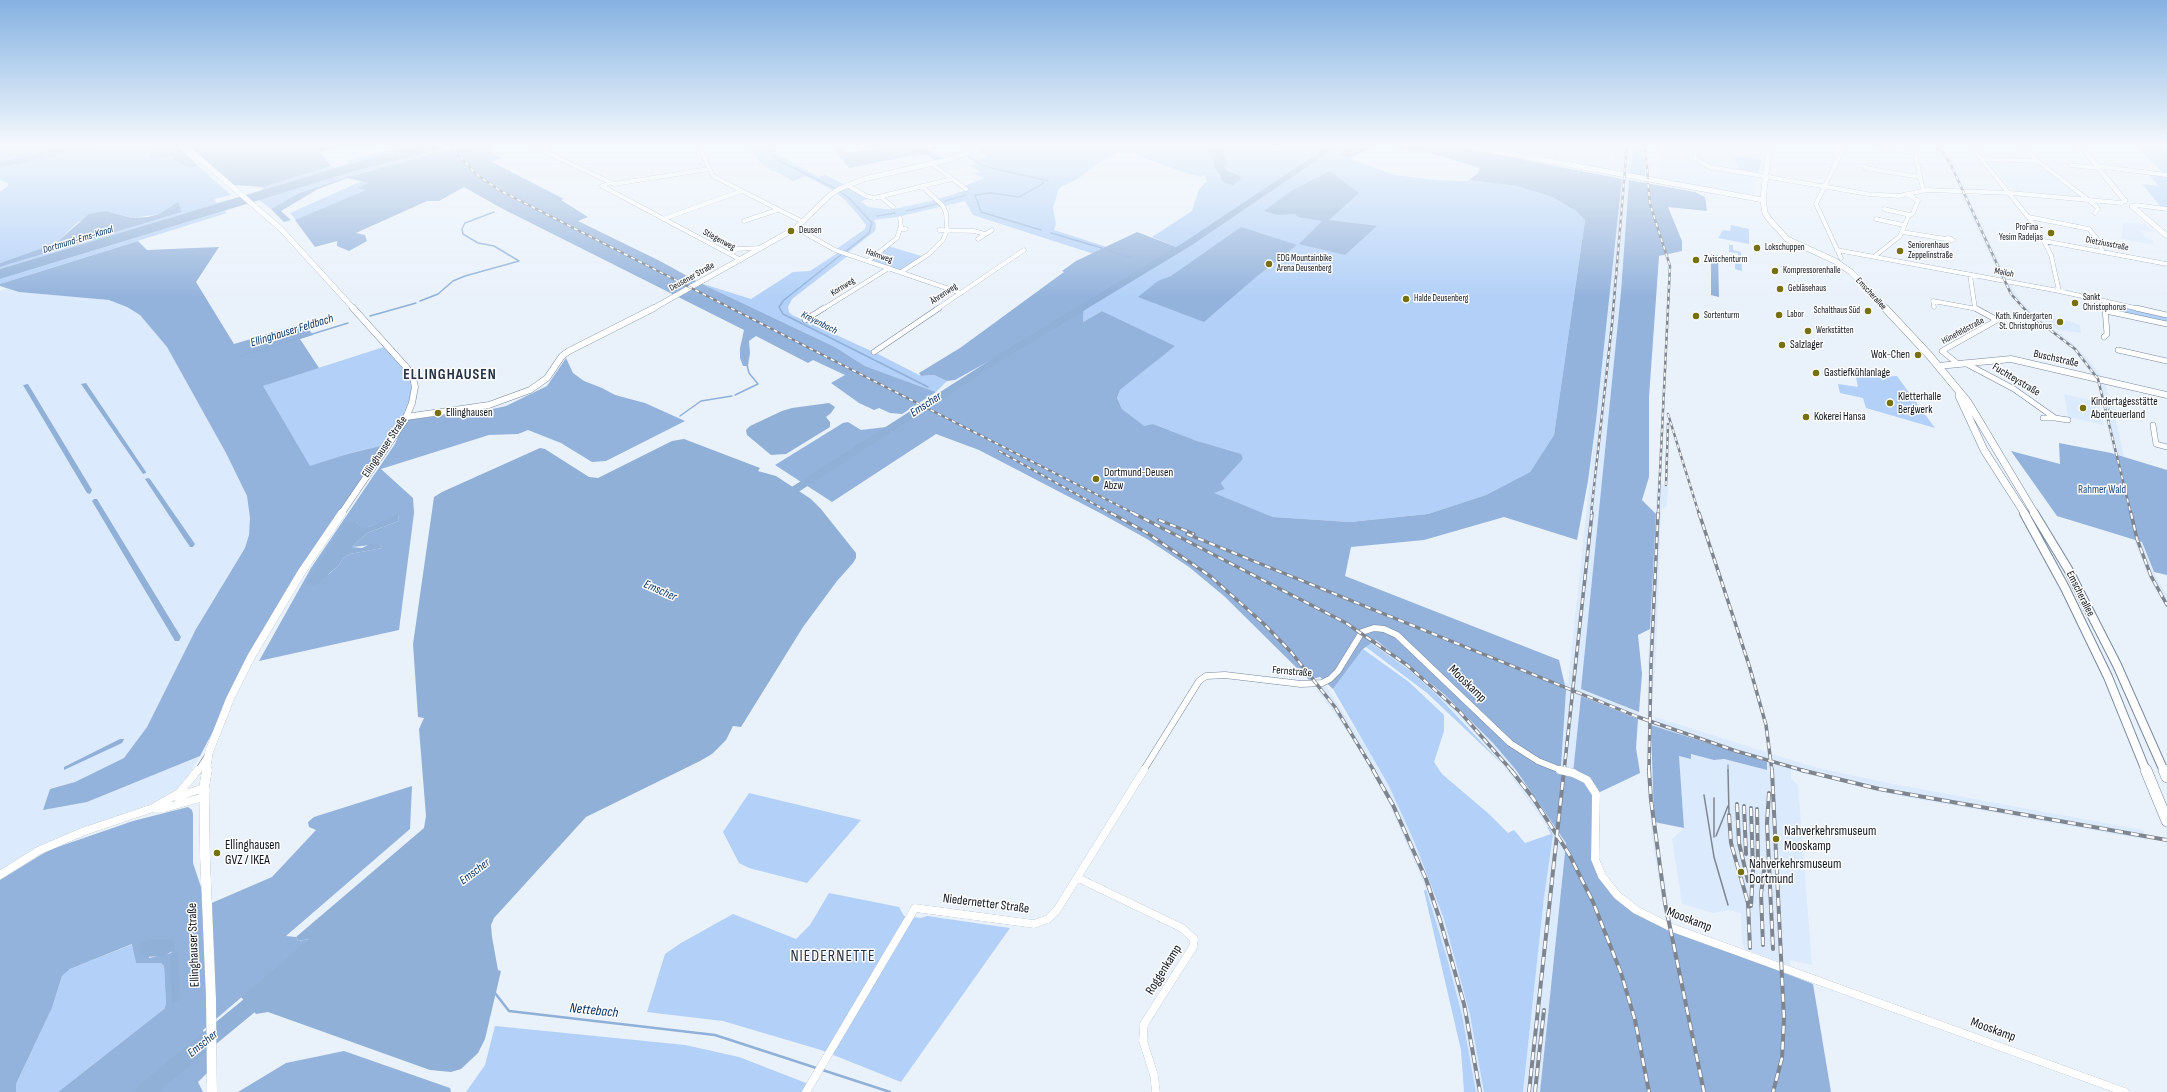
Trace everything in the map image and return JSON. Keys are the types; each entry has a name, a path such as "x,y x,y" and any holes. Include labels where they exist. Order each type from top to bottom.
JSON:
{"main road":[{"name":"Ellinghauser Straße","path":"212,1092 204,792 208,755 230,699 251,657 301,573 406,417 412,403 415,387 413,378 407,368 350,307 302,251 254,204 243,196"},
{"name":"Deusener Straße","path":"406,417 489,405 530,390 547,378 562,356 569,351 678,296 796,228 829,196"},
{"path":"1741,196 1763,200"},
{"name":"Emscherallee","path":"1764,196 1765,213 1787,239 1835,262 1851,272 1938,366 1979,418 2068,569 2117,665 2167,777"},
{"path":"2119,196 2124,202 2134,205 2167,236"},
{"name":"Buschstraße","path":"1938,366 2005,359 2020,360 2167,395"},
{"name":"Emscherallee","path":"1955,386 1984,450 2027,517 2068,594 2131,729 2167,821"}],"street":[{"name":"Stiegenweg","path":"621,196 741,260"},
{"path":"663,219 727,196"},
{"path":"750,196 803,222"},
{"path":"866,196 885,196"},
{"path":"901,272 929,254 943,240 947,230 946,213 943,206 932,196"},
{"path":"1819,196 1817,209 1842,258"},
{"path":"1875,256 1896,240 1902,232 1903,225 1913,213 1918,201 1911,196"},
{"path":"2012,196 2029,217 2051,255 2059,291"},
{"path":"2043,196 2124,202"},
{"path":"2082,196 2098,208 2095,213"},
{"path":"881,197 893,207"},
{"path":"2134,205 2167,209"},
{"path":"1884,209 1910,215"},
{"path":"744,221 776,210"},
{"path":"2029,217 2089,229 2098,240 2103,252"},
{"path":"868,261 897,238 900,229 900,218"},
{"path":"1876,219 1903,225"},
{"name":"Halmweg","path":"796,228 835,250 960,293"},
{"path":"900,229 906,230"},
{"path":"2159,229 2167,231"},
{"path":"939,230 974,231 985,234"},
{"path":"978,239 992,230"},
{"path":"1902,232 1946,239"},
{"name":"Dietziusstraße","path":"2044,241 2167,264"},
{"path":"730,254 737,250 760,248"},
{"name":"Ährenweg","path":"874,352 1022,249 1030,252"},
{"name":"Mailoh","path":"1837,250 2059,291 2167,315"},
{"name":"Kornweg","path":"805,320 889,268"},
{"name":"Hünefeldstraße","path":"1960,363 1942,351 1998,321 1975,308 1970,275"},
{"path":"1934,307 1933,301 1975,308"},
{"path":"2104,337 2107,334 2105,301"},
{"path":"2106,311 2167,324"},
{"path":"2118,350 2167,361"},
{"name":"Fuchteystraße","path":"1960,363 2014,389 2055,418"},
{"name":"Fuchteystraße","path":"2043,418 2068,420"},
{"path":"2153,424 2157,446 2167,447"},
{"name":"Fernstraße","path":"1206,676 1225,675 1301,684 1322,683 1330,679 1338,671 1356,639 1362,632 1374,628"},
{"name":"Mooskamp","path":"1374,628 1384,629 1397,635 1500,734 1523,754 1558,769 1573,773 1587,780 1596,794 1595,859 1602,876 1617,895 1636,910 1670,927 2125,1092"},
{"name":"Niedernetter Straße","path":"806,1092 915,908 1034,924 1048,919 1057,910 1199,681 1206,676"},
{"name":"Ellinghauser Straße","path":"0,875 38,851 82,832 153,808 167,800 179,793 190,782 208,755"},
{"name":"Ellinghauser Straße","path":"167,800 204,792"},
{"name":"Ellinghauser Straße","path":"153,808 165,808 204,792"},
{"name":"Roggenkamp","path":"1078,878 1182,928 1194,939 1193,948 1144,1024 1143,1041 1154,1075 1156,1092"}],"shaded area":[{"path":"0,196 227,196 215,199 216,203 236,198 0,269 0,267 182,212 166,210 159,214 133,218 106,211 78,222 56,243 0,263"},
{"path":"272,196 294,196 271,209 259,200"},
{"path":"328,196 353,196 296,220 290,213"},
{"path":"840,196 863,196 868,199 861,201 868,207 894,209 948,196 1057,196 1053,208 1056,224 1054,230 1107,247 1094,254 973,215 965,201 897,217 874,220 876,224 875,231 847,253 849,255 792,299 788,307 789,312 792,315 878,354 921,376 934,375 947,381 936,392 865,366 835,347 700,283 751,299 793,272 810,271 839,252 835,250 865,229 866,225"},
{"path":"1197,196 1549,196 1576,211 1585,220 1554,435 1530,472 1486,495 1428,514 1350,522 1273,517 1213,493 1225,489 1221,483 1243,459 1153,424 1144,427 1122,409 1117,398 1120,390 1174,346 1102,311 1083,322 1084,307 1179,248 1152,237 1192,211"},
{"path":"1620,196 1628,196 1621,292 1581,689 1639,712 1638,719 1581,696 1540,1092 1523,1092 1544,897 1553,835 1503,765 1456,713 1412,672 1363,637 1376,640 1444,694 1493,743 1516,770 1554,824 1561,680 1568,683"},
{"path":"1961,196 1968,196 2007,279 2001,278"},
{"path":"2152,196 2167,196 2167,211 2161,207"},
{"path":"224,211 227,213 0,284 0,279"},
{"path":"2123,223 2145,224 2153,231 2140,231 2148,240 2153,240 2154,245 2122,239"},
{"path":"1731,225 1749,229 1749,244 1718,238 1723,230 1730,231"},
{"path":"1729,245 1733,245 1733,250 1741,252 1742,271 1735,269 1735,262 1732,261 1731,257 1738,258 1738,253 1729,252"},
{"path":"888,246 925,257 901,272 868,261"},
{"path":"2003,283 2010,284 2022,303 2035,314 2039,312 2061,321 2069,321 2080,325 2081,333 2058,330 2036,315 2074,345 2089,360 2101,376 2094,374 2075,351 2022,308"},
{"path":"7,288 19,292 109,300 127,307 140,315 167,347 226,453 247,496 250,518 249,535 245,548 196,629 147,727 124,758 75,782 50,789 87,802 200,756 180,789 152,808 95,825 81,838 49,850 0,880 0,291"},
{"path":"2110,304 2167,317 2167,324 2110,310"},
{"path":"387,346 413,378 412,403 388,444 344,455 310,467 262,386"},
{"name":"Kletterhalle Bergwerk","path":"1855,372 1880,377 1897,376 1935,428 1866,408 1863,398 1840,393 1838,384 1858,387"},
{"path":"2098,382 2105,384 2111,405 2113,406 2142,540 2132,537"},
{"name":"Kindertagesstätte Abenteuerland","path":"2064,394 2098,402 2104,425 2068,417"},
{"path":"1657,483 1668,486 1667,506 1661,510 1656,658 1651,707 1652,782 1654,822 1672,924 1666,922 1652,837 1647,775 1648,662"},
{"path":"2134,540 2142,542 2151,567 2167,596 2167,609 2149,578"},
{"path":"1371,643 1412,672 1439,697 1503,765 1427,693 1366,647"},
{"path":"1363,649 1409,682 1444,715 1444,731 1434,762 1442,774 1489,814 1508,833 1514,830 1525,843 1551,834 1547,827 1549,827 1553,835 1544,897 1523,1092 1484,1092 1470,1015 1444,919 1414,841 1389,786 1333,689"},
{"path":"1326,686 1362,740 1389,786 1414,841 1444,919 1470,1015 1484,1092 1476,1092 1462,1015 1449,965 1426,889 1388,801 1351,736 1316,689"},
{"name":"Nahverkehrsmuseum Dortmund","path":"1655,717 1814,767 1888,783 2143,830 2148,840 1905,797 1791,770 1791,779 1798,785 1812,965 1790,960 1790,966 1745,949 1742,943 1741,913 1729,910 1713,913 1682,904 1672,839 1684,828 1679,756 1691,758 1691,754 1714,760 1723,759 1767,770 1767,763 1654,726"},
{"path":"749,793 861,820 807,883 749,868 739,863 723,832"},
{"path":"1426,889 1449,965 1462,1015 1476,1092 1464,1092 1461,1050 1424,891"},
{"path":"829,893 899,907 904,916 921,918 927,916 1010,928 901,1082 821,1050 723,1021 647,1012 665,954 681,943 733,914 796,939 810,925"},
{"path":"133,944 136,963 161,963 164,966 166,1004 164,1009 58,1092 16,1092 16,1084 52,1008 62,976 70,969"},
{"path":"495,1026 685,1045 739,1057 806,1083 806,1092 466,1092 485,1065"}],"green space":[{"path":"294,196 306,196 281,211 291,220 284,222 271,209"},
{"path":"352,196 448,196 439,201 427,201 356,233 365,235 367,241 349,251 337,246 337,241 315,247 295,220"},
{"path":"480,196 558,196 564,199 561,200 588,217 578,221 660,261 700,283 835,347 865,366 936,392 902,414 890,413 879,408 874,410 859,403 831,383 845,375 813,360 808,363 756,336 749,341 750,353 748,366 743,366 740,358 740,348 744,330"},
{"path":"1284,196 1356,196 1329,220 1377,226 1345,255 1299,244 1322,221 1298,217 1295,214 1277,215 1264,211"},
{"path":"1549,196 1620,196 1596,421 1588,481 1577,540 1504,517 1424,540 1351,547 1345,576 1559,660 1566,690 1561,766 1573,773 1581,696 1638,719 1636,748 1640,773 1596,794 1594,841 1602,876 1613,896 1634,912 1655,922 1813,984 1831,1092 1540,1092 1566,843 1516,770 1493,743 1444,694 1376,640 1363,649 1333,689 1320,677 1309,680 1224,596 1189,567 1147,539 979,450 936,434 832,502 775,465 843,423 848,422 861,430 894,426 1075,313 955,380 947,381 934,375 921,376 919,373 960,348 1064,272 1062,271 1076,261 1137,232 1179,248 1084,307 1083,322 1102,311 1175,346 1120,390 1117,398 1122,409 1144,426 1153,424 1197,441 1241,454 1243,459 1221,483 1225,489 1214,493 1273,517 1350,522 1428,514 1486,495 1530,472 1554,435 1585,220 1576,211"},
{"path":"1628,196 1705,197 1707,211 1668,207 1682,241 1682,251 1659,256 1649,397 1649,477 1642,500 1656,514 1650,629 1638,635 1642,674 1639,712 1581,689 1621,292"},
{"path":"178,202 182,212 0,267 0,263 56,243 89,214 106,211 132,218 148,217 159,214"},
{"path":"1241,227 1297,245 1256,277 1204,322 1138,297 1158,281 1171,276"},
{"path":"138,241 147,250 219,247 196,282 234,344 304,323 313,335 300,339 319,368 263,386 310,466 344,455 388,444 349,500 230,699 200,756 87,802 43,810 50,789 75,782 124,758 147,727 196,629 245,548 249,535 250,518 247,496 226,453 167,347 140,315 127,307 109,300 19,292 0,286 0,284"},
{"path":"566,358 573,373 584,381 615,395 645,403 685,421 606,461 592,462 561,443 528,430 518,434 489,435 381,469 413,498 414,513 399,630 259,661 311,568 395,444 405,420 488,410 506,406 547,386","holes":["398,515 399,521 367,533 352,547 380,544 382,548 350,554 343,558 339,565 329,574 305,584 356,522 361,528 368,527"]},
{"name":"Rahmer Wald","path":"2059,443 2111,453 2167,470 2167,575 2154,572 2142,542 2057,516 2011,451 2060,464"},
{"path":"1651,725 1767,762 1767,770 1724,759 1714,760 1691,754 1691,759 1679,756 1684,828 1654,822"},
{"path":"412,786 410,829 286,936 296,937 298,941 310,939 203,1030 212,1068 198,1082 203,1092 58,1092 164,1009 166,1004 164,966 161,963 136,963 132,944 70,969 62,976 52,1008 16,1084 16,1092 0,1092 0,880 49,850 133,821 188,807 192,810 193,814 193,863 207,905 272,877 316,830 309,827 308,822 314,817","holes":["148,939 176,944 171,953 149,958"]},
{"path":"344,1051 450,1088 451,1092 238,1092 286,1063"}],"water":[{"path":"243,196 273,196 0,279 0,269"},
{"path":"1711,254 1718,255 1719,297 1711,295"},
{"path":"86,383 146,473 143,474 81,384"},
{"path":"28,384 92,490 90,494 87,493 23,385"},
{"path":"829,403 835,407 826,417 830,422 830,427 786,454 771,455 747,435 746,430 750,426 782,411 792,408"},
{"path":"684,439 760,468 758,471 776,476 811,499 821,509 856,553 856,558 853,563 837,581 803,627 741,727 733,726 726,740 712,754 700,761 586,817 494,918 491,925 492,937 498,970 501,971 485,1039 478,1053 461,1069 451,1072 430,1070 268,1012 256,1014 241,997 309,939 298,941 296,937 424,828 426,816 419,729 424,718 418,717 413,644 434,497 540,448 545,449 589,477 598,478 672,441"},
{"path":"148,478 195,544 193,547 190,547 145,479"},
{"path":"97,499 181,637 179,641 175,641 92,501"},
{"path":"398,514 399,521 367,533 352,547 362,548 370,544 380,544 382,548 350,554 343,558 339,565 316,585 304,585 345,523 356,522 361,527 368,527"},
{"path":"120,739 124,739 122,743 64,770 64,767"},
{"path":"148,939 172,939 176,944 173,951 163,956 145,957 140,952 140,942"},
{"path":"178,951 180,1000 172,1004 170,956"}],"waterway":[{"name":"Kreyenbach","path":"845,252 869,233 872,223 846,196"},
{"path":"945,201 963,196"},
{"path":"975,196 981,212 1041,230"},
{"path":"1012,196 1021,196"},
{"name":"Emscher","path":"782,497 1001,357 1114,290 1189,243 1259,196"},
{"path":"906,211 937,204"},
{"name":"Ellinghauser Feldbach","path":"420,301 438,294 453,281 465,276 519,261 494,246 478,243 463,234 462,229 465,223 494,212"},
{"path":"877,216 895,213"},
{"path":"1051,233 1102,248"},
{"path":"1107,250 1132,258"},
{"name":"Kreyenbach","path":"842,254 784,300 779,307 783,314 928,387"},
{"name":"Ellinghauser Feldbach","path":"370,316 416,303"},
{"name":"Ellinghauser Feldbach","path":"241,356 348,323"},
{"path":"746,364 743,351 748,336"},
{"path":"735,395 758,384 749,373 747,365"},
{"path":"680,416 701,401 732,396"},
{"name":"Nettebach","path":"495,993 509,1011 715,1035 890,1092"},
{"name":"Emscher","path":"144,1092 261,996"}],"tram line":[{"path":"2109,409 2109,421"},
{"path":"1728,765 1728,770"},
{"path":"1728,770 1729,815"},
{"path":"1704,795 1714,857 1728,905"},
{"path":"1714,798 1714,837"},
{"path":"1716,836 1728,806"}],"railway":[{"path":"511,196 1135,514"},
{"path":"1591,514 1612,324 1623,196"},
{"path":"1649,196 1650,204 1670,266 1658,514"},
{"path":"1965,196 2011,294 2028,313 2075,349 2098,379 2131,514"},
{"path":"1668,414 1699,514"},
{"path":"1666,485 1668,424"},
{"path":"999,451 1112,514"},
{"path":"1111,513 1147,533 1210,576 1264,624 1291,652 1335,707 1374,771"},
{"path":"1133,513 1346,623 1407,665 1460,712 1512,771"},
{"path":"1573,691 1592,513"},
{"path":"1650,721 1658,513"},
{"path":"1699,513 1749,665 1766,725 1771,761"},
{"path":"2131,513 2137,539 2151,576 2167,605"},
{"path":"1159,520 1194,534"},
{"path":"1187,534 1573,691"},
{"path":"1564,771 1573,691"},
{"path":"1573,691 1650,721"},
{"path":"1649,770 1650,721"},
{"path":"1650,721 1736,751 1771,761"},
{"path":"1771,761 1804,771"},
{"path":"1771,761 1772,771"},
{"path":"1373,770 1393,805 1426,879 1440,920 1464,1004 1480,1092"},
{"path":"1511,770 1533,798 1557,835"},
{"path":"1557,835 1564,770"},
{"path":"1649,770 1651,800 1665,903 1704,1092"},
{"path":"1772,770 1784,1019 1782,1058 1773,1092"},
{"path":"1804,771 1879,789 2167,840"},
{"path":"1769,793 1767,823 1773,949"},
{"path":"1737,804 1739,843 1748,881"},
{"path":"1744,806 1746,854"},
{"path":"1751,808 1753,869 1751,906"},
{"path":"1757,809 1758,864"},
{"path":"1729,815 1731,843 1748,903 1750,948"},
{"path":"1529,1092 1557,835"},
{"path":"1557,835 1569,854 1593,902 1621,973 1635,1020 1649,1092"},
{"path":"1763,945 1761,894 1765,863"},
{"path":"1535,1092 1544,1010"}],"place":[{"name":"Deusen","path":"791,231"},
{"name":"ProFina - Yesim Radeljas","path":"2051,233"},
{"name":"Lokschuppen","path":"1757,248"},
{"name":"Seniorenhaus Zeppelinstraße","path":"1900,251"},
{"name":"Zwischenturm","path":"1696,260"},
{"name":"EDG Mountainbike Arena Deusenberg","path":"1269,264"},
{"name":"Kompressorenhalle","path":"1775,271"},
{"name":"Gebläsehaus","path":"1780,289"},
{"name":"Halde Deusenberg","path":"1406,299"},
{"name":"Sankt Christophorus","path":"2075,303"},
{"name":"Schalthaus Süd","path":"1868,311"},
{"name":"Labor","path":"1779,315"},
{"name":"Sortenturm","path":"1696,316"},
{"name":"Kath. Kindergarten St. Christophorus","path":"2060,322"},
{"name":"Werkstätten","path":"1808,331"},
{"name":"Salzlager","path":"1782,345"},
{"name":"Wok-Chen","path":"1918,355"},
{"name":"Gastiefkühlanlage","path":"1816,373"},
{"name":"Kletterhalle Bergwerk","path":"1890,403"},
{"name":"Kindertagesstätte Abenteuerland","path":"2083,408"},
{"name":"Ellinghausen","path":"438,413"},
{"name":"Kokerei Hansa","path":"1806,417"},
{"name":"Dortmund-Deusen Abzw","path":"1096,479"},
{"name":"Nahverkehrsmuseum Mooskamp","path":"1776,839"},
{"name":"Ellinghausen GVZ / IKEA","path":"217,853"},
{"name":"Nahverkehrsmuseum Dortmund","path":"1741,872"}],"district":[{"name":"ELLINGHAUSEN","path":"450,375"},
{"name":"NIEDERNETTE","path":"833,957"}],"water label":[{"name":"Dortmund-Ems-Kanal","path":"78,240"}]}
